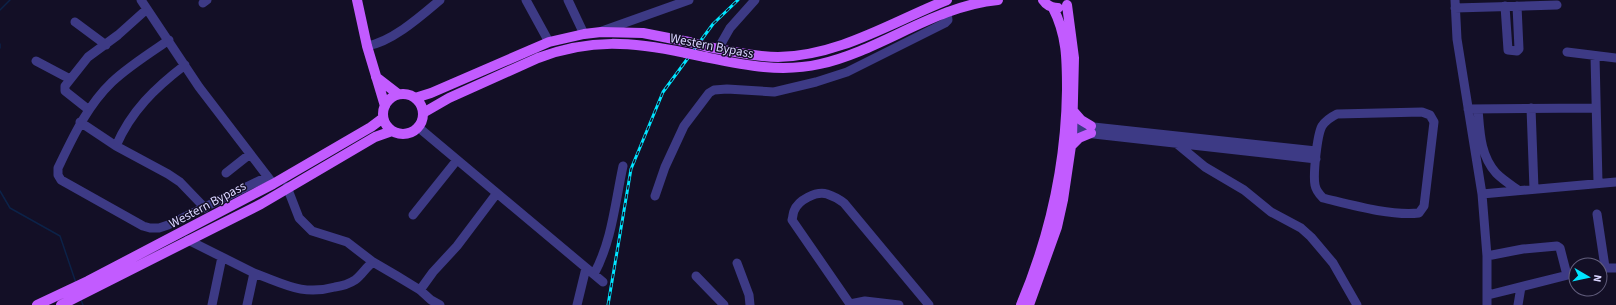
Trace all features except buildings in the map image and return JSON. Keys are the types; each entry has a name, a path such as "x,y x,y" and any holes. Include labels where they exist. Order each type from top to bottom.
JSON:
{"main road":[{"path":"357,0 367,46 384,106 383,118 385,123 397,133 408,133 418,127 422,120 422,107 415,98 404,94 398,94 384,106"},
{"name":"Western Bypass","path":"415,98 431,93 548,42 584,34 601,32 643,33 739,53 776,57 816,53 860,38 947,0"},
{"name":"Western Bypass","path":"423,113 449,98 538,58 583,45 601,43 629,44 686,53 731,63 774,69 796,68 820,64 856,53 947,12 967,5 998,0"},
{"path":"1029,305 1057,227 1063,200 1071,146 1066,48 1062,27 1052,8 1041,0"},
{"path":"1020,305 1050,224 1074,112 1073,47 1068,2 1059,8 1052,8"},
{"path":"376,78 398,94"},
{"path":"1071,146 1091,129 1074,112"},
{"name":"Western Bypass","path":"64,304 90,285 270,180 372,127 383,118"},
{"name":"Western Bypass","path":"37,305 61,293 90,285 188,240 261,204 287,187 375,137 392,130"}],"street":[{"path":"141,0 169,40 199,87 270,180 168,225 159,228 150,228 71,187 61,180 58,175 58,168 80,122 113,81 169,40"},
{"path":"367,46 377,44 395,34 440,0"},
{"path":"526,0 548,42"},
{"path":"568,0 584,34"},
{"path":"601,32 685,0"},
{"path":"713,48 755,0"},
{"path":"1518,190 1498,174 1485,157 1457,39 1455,4 1505,6 1557,5"},
{"path":"1505,6 1508,50 1517,51 1519,49 1517,6"},
{"path":"89,110 65,92 65,86 88,57 106,45 147,8"},
{"path":"655,196 665,167 684,126 709,93 714,90 727,89 774,92 816,82 840,74 937,28 948,20 947,12"},
{"path":"75,22 106,45"},
{"path":"1567,52 1616,58"},
{"path":"1595,56 1598,183"},
{"path":"36,61 70,79"},
{"path":"116,146 123,131 142,104 160,85 185,65"},
{"path":"1531,108 1534,189"},
{"path":"1473,109 1596,108"},
{"path":"1473,109 1487,256 1488,305"},
{"path":"1422,112 1430,115 1434,122 1424,206 1419,213 1410,214 1368,209 1323,198 1318,194 1315,185 1316,155 1322,127 1328,119 1337,114 1422,112"},
{"path":"80,122 116,146 180,182 205,208"},
{"path":"418,127 603,282"},
{"path":"1070,128 1091,129 1316,155"},
{"path":"1091,129 1176,143 1316,155"},
{"path":"1176,143 1205,167 1244,190 1271,212 1301,228 1311,237 1333,263 1357,305"},
{"path":"226,173 250,154"},
{"path":"413,215 457,160"},
{"path":"594,274 602,259 608,240 622,166"},
{"path":"1482,194 1616,182"},
{"path":"287,187 299,218 312,231 347,242 373,262 420,290 430,303 440,305"},
{"path":"420,290 433,272 458,246 497,193"},
{"path":"899,305 865,301 850,304 792,220 794,210 802,200 812,195 825,193 836,197 844,203 929,305"},
{"path":"1597,214 1601,257"},
{"path":"188,240 254,273 296,289 308,291 345,285 355,280 373,262"},
{"path":"1487,256 1523,249 1557,246 1560,248 1568,265"},
{"path":"212,305 222,257"},
{"path":"737,263 749,295 750,305"},
{"path":"577,305 586,268"},
{"path":"247,305 254,273"},
{"path":"1488,295 1568,275"},
{"path":"696,276 724,305"},
{"path":"1518,305 1520,287"}],"waterway":[{"path":"0,10 10,0"},
{"path":"0,191 10,208 60,236 76,283"},
{"path":"81,300 83,305"}],"railway":[{"path":"608,305 631,169 663,92 713,24 738,0"}]}
